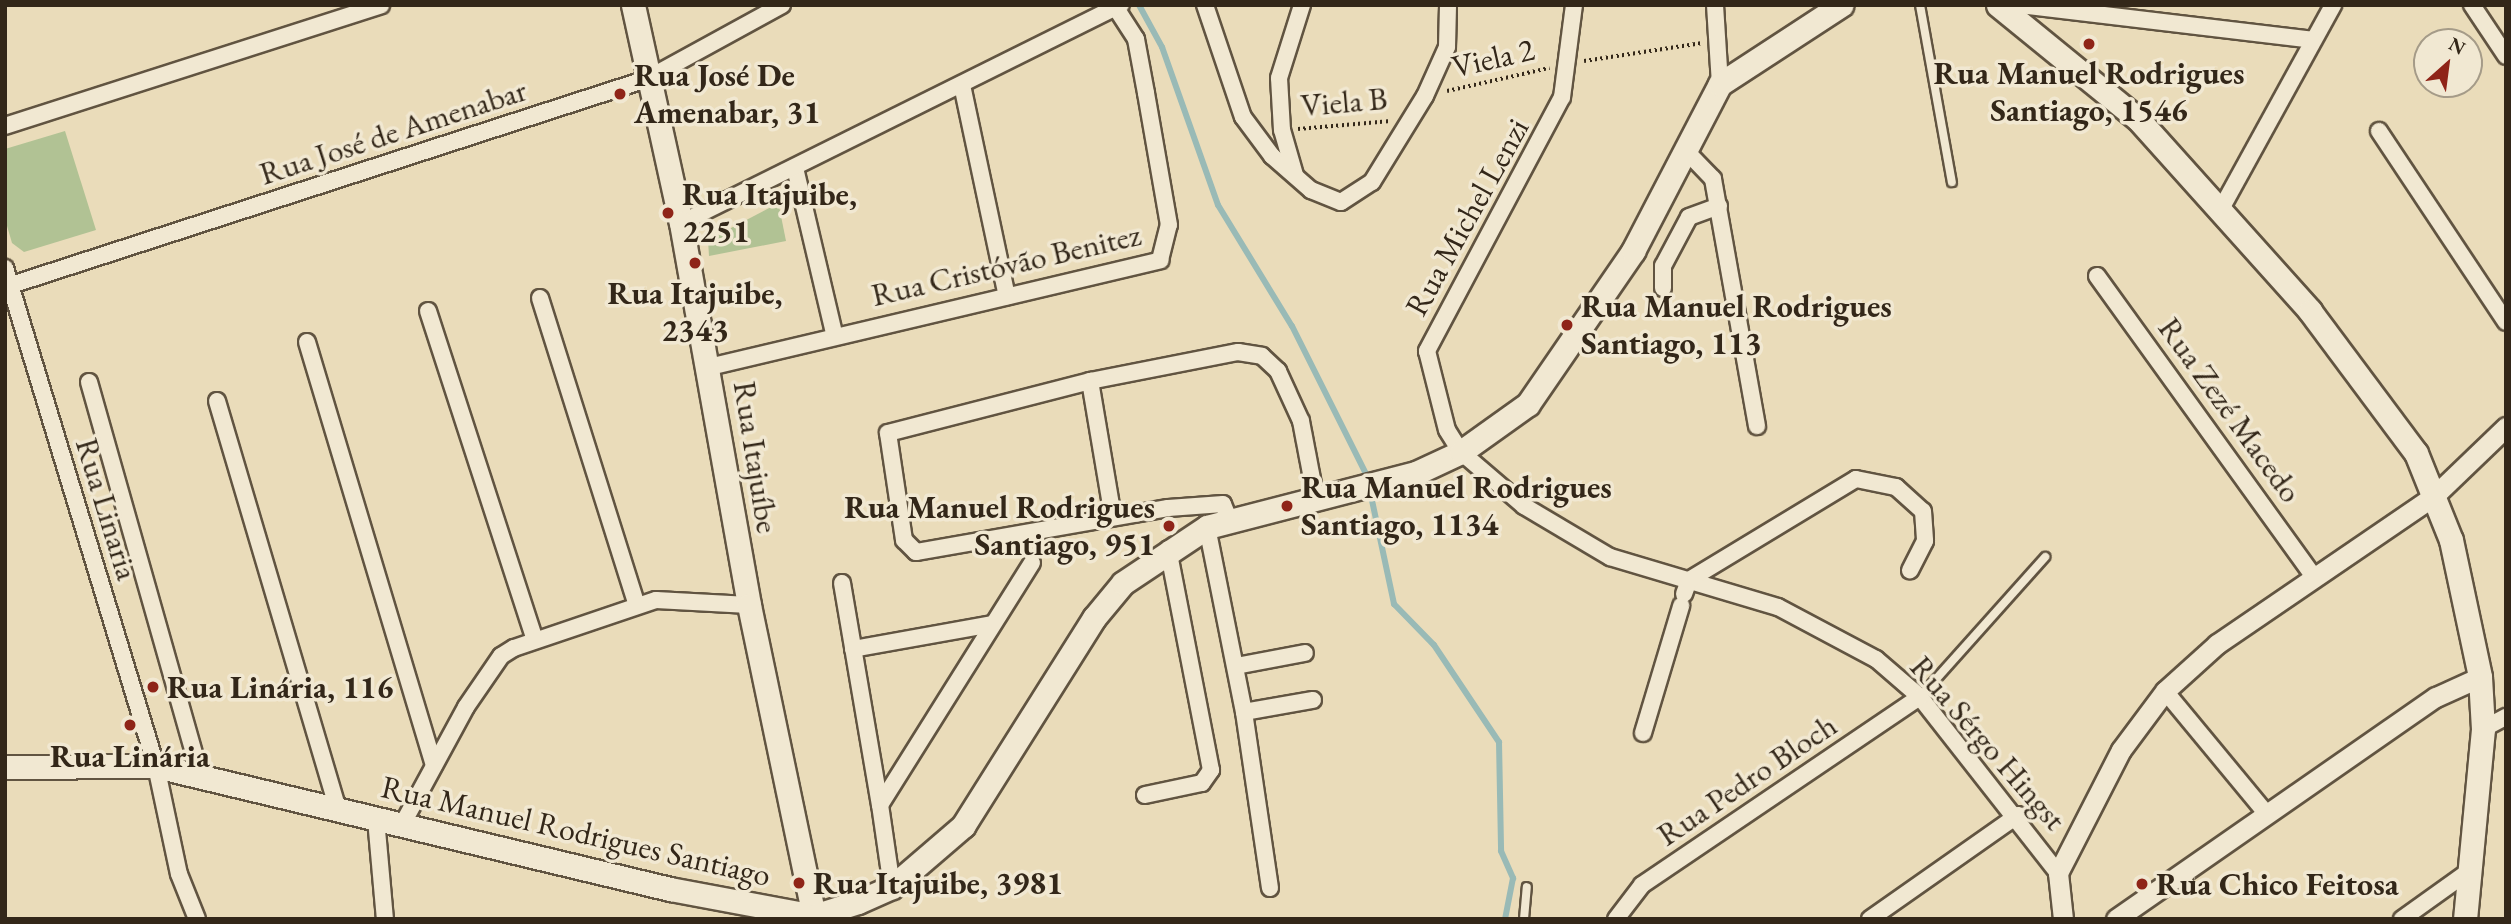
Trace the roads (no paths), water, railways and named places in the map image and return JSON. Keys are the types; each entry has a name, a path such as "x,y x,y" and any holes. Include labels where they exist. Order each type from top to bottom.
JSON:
{"main road":[{"name":"Rua Itajuíbe","path":"633,5 647,79 681,223 709,367 749,605 814,917"},
{"path":"814,917 892,887 963,827 1094,618 1123,583 1168,549 1207,527 1229,519 1326,498 1416,473 1461,452 1528,404 1559,367 1688,153 1720,84 1841,5"},
{"path":"1998,5 2138,119 2221,209 2379,398 2434,496 2451,540 2480,677 2483,729 2465,919"},
{"name":"Rua Manuel Rodrigues Santiago","path":"5,767 156,766 200,774 338,805 376,819 670,889 814,917"}],"street":[{"path":"5,126 381,5"},
{"name":"Rua José de Amenabar","path":"8,286 647,79 782,5"},
{"path":"1205,5 1243,117 1295,175 1326,200 1357,197 1411,119 1425,96 1447,47 1448,5"},
{"path":"1295,175 1282,130 1279,78 1302,5"},
{"name":"Rua Michel Lenzi","path":"1461,452 1434,391 1427,351 1549,127 1571,63 1574,5"},
{"path":"1715,5 1720,84"},
{"path":"2020,5 2312,40"},
{"path":"2221,209 2333,5"},
{"path":"2472,5 2506,56"},
{"name":"Rua Cristóvão Benitez","path":"681,223 1117,6 1136,39 1169,225 1165,251 1150,265 834,333 709,367"},
{"path":"962,85 1007,296"},
{"path":"2379,131 2506,322"},
{"path":"1688,153 1713,179 1757,426"},
{"path":"795,168 834,333"},
{"path":"1663,288 1663,265 1689,217 1719,206"},
{"name":"Rua Linaria","path":"5,268 8,286 156,766 167,834 195,918"},
{"name":"Rua Zezé Macedo","path":"2098,276 2315,578"},
{"path":"540,298 637,605"},
{"path":"428,312 535,640"},
{"path":"307,342 433,765"},
{"path":"1229,519 1223,504 1113,517 927,554 904,540 891,428 1090,382 1238,352 1262,356 1278,371 1301,421 1326,498"},
{"path":"89,382 200,774"},
{"path":"1090,382 1113,517"},
{"path":"217,401 338,805"},
{"path":"2063,919 2057,873 2121,750 2165,691 2217,644 2434,496 2506,427"},
{"name":"Rua Sérgo Hingst","path":"1461,452 1567,534 1609,558 1685,593 1778,607 1876,659 1920,697 2018,815 2057,873"},
{"path":"1643,733 1685,593 1856,479 1896,487 1923,511 1925,541 1910,570"},
{"path":"1207,527 1236,666 1270,888"},
{"path":"1145,795 1202,783 1211,770 1168,549"},
{"path":"880,805 1032,563"},
{"path":"842,583 892,887"},
{"path":"402,825 433,765 493,666 535,640 637,605 680,598 749,605"},
{"path":"853,649 992,624"},
{"path":"1236,666 1306,653"},
{"path":"2116,919 2437,697 2480,677"},
{"path":"2165,691 2266,813"},
{"name":"Rua Pedro Bloch","path":"1616,919 1623,903 1653,877 1920,697"},
{"path":"1244,712 1313,700"},
{"path":"2483,729 2506,717"},
{"path":"1870,919 2018,815"},
{"path":"376,819 385,919"},
{"path":"2402,919 2468,872"}],"lane":[{"path":"1920,5 1952,183"},
{"path":"1920,697 2045,557"},
{"path":"1524,919 1527,887"}],"waterway":[{"path":"1139,5 1162,47 1218,205 1292,326 1369,480"},
{"path":"1370,491 1394,604 1434,645 1499,742 1501,851 1513,878 1505,919"}],"place":[{"name":"Rua Manuel Rodrigues Santiago, 1546","path":"2089,44"},
{"name":"Rua José De Amenabar, 31","path":"620,94"},
{"name":"Rua Itajuibe, 2251","path":"668,213"},
{"name":"Rua Itajuibe, 2343","path":"695,263"},
{"name":"Rua Manuel Rodrigues Santiago, 113","path":"1567,325"},
{"name":"Rua Manuel Rodrigues Santiago, 1134","path":"1287,506"},
{"name":"Rua Manuel Rodrigues Santiago, 951","path":"1169,526"},
{"name":"Rua Linária, 116","path":"153,687"},
{"name":"Rua Linária","path":"130,725"},
{"name":"Rua Itajuibe, 3981","path":"799,883"},
{"name":"Rua Chico Feitosa","path":"2142,884"}]}
